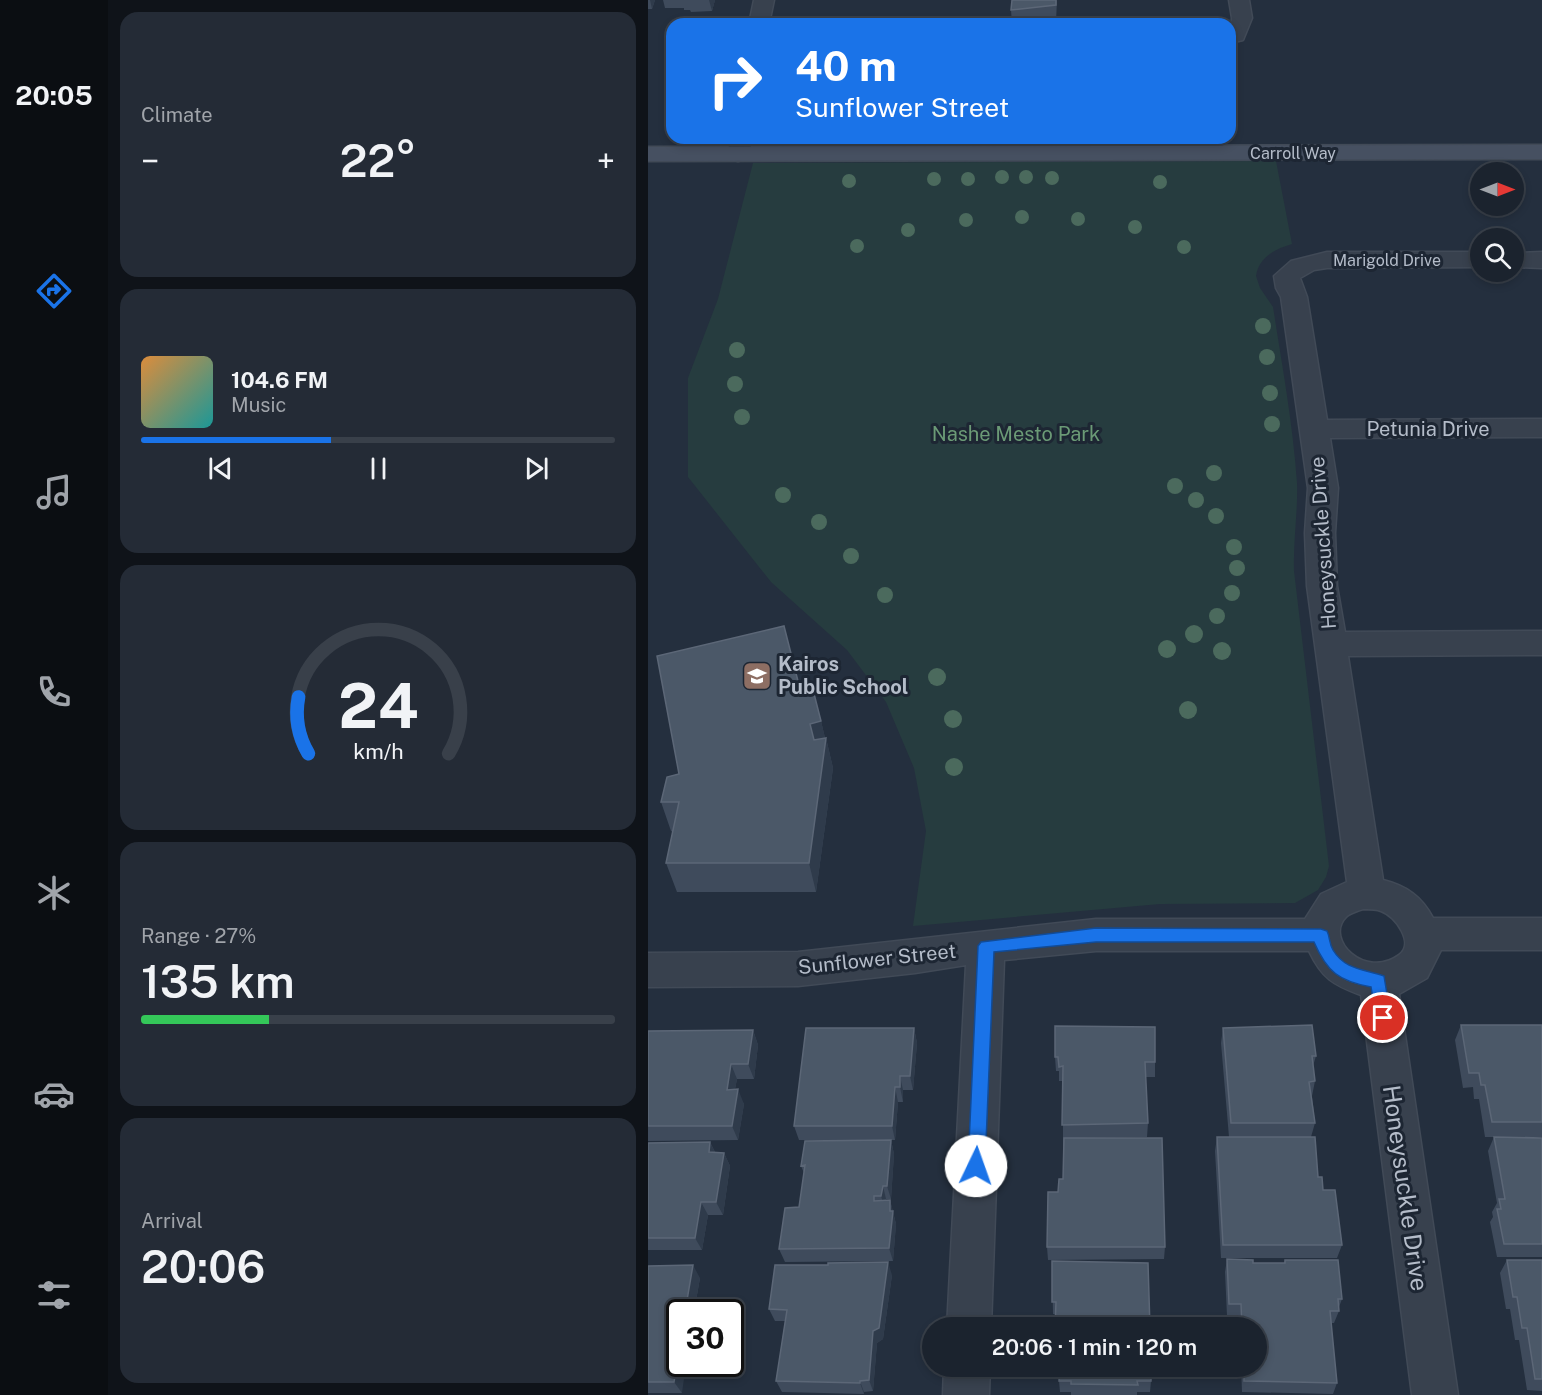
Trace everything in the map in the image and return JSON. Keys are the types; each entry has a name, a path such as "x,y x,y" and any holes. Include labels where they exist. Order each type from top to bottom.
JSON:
{"street":[{"path":"760,18 764,0"},
{"path":"1236,31 1242,18 1239,0"},
{"name":"Carroll Way","path":"1236,136 1542,135"},
{"path":"648,136 666,136"},
{"name":"Carroll Way","path":"648,154 741,146 1542,152"},
{"name":"Marigold Drive","path":"1295,267 1309,262 1327,260 1470,260"},
{"path":"1524,260 1542,260"},
{"name":"Honeysuckle Drive","path":"1295,267 1287,276 1289,288 1294,297 1323,488 1320,533 1322,586 1367,893"},
{"name":"Petunia Drive","path":"1314,429 1542,428"},
{"path":"1330,644 1542,643"},
{"path":"1367,893 1391,898 1405,907 1416,919 1423,934 1423,950 1417,963 1405,974 1389,981 1354,977 1338,968 1328,956 1321,942 1324,915 1333,904 1345,897 1367,893"},
{"path":"1423,934 1542,934"},
{"name":"Sunflower Street","path":"648,970 798,969 1096,935 1321,936"},
{"path":"969,1317 986,946"},
{"name":"Honeysuckle Drive","path":"1378,981 1435,1395"},
{"path":"966,1395 967,1377"}],"green space":[{"name":"Nashe Mesto Park","path":"1276,161 1292,244 1280,248 1264,259 1256,276 1260,288 1273,307 1293,439 1297,483 1294,571 1329,866 1326,877 1318,890 1295,903 1160,904 913,926 926,831 914,768 886,702 847,650 771,582 688,477 688,378 718,299 753,163"}],"building":[{"path":"1012,0 1056,0 1056,5 1011,10"},
{"name":"Kairos Public School","path":"784,626 799,685 811,682 821,721 810,724 814,740 826,738 809,863 666,863 679,802 661,802 667,777 679,774 657,656"},
{"path":"1312,1025 1316,1056 1312,1056 1315,1081 1309,1082 1315,1123 1231,1123 1223,1028"},
{"path":"1461,1025 1542,1025 1542,1122 1492,1122 1485,1085 1481,1085 1479,1073 1469,1073"},
{"path":"1055,1026 1155,1027 1155,1062 1145,1062 1148,1123 1062,1125 1063,1066 1059,1067 1058,1057 1055,1057"},
{"path":"806,1028 914,1028 910,1076 900,1076 900,1087 895,1087 892,1126 794,1126"},
{"path":"753,1030 748,1064 731,1064 727,1090 738,1089 732,1126 648,1126 648,1031"},
{"path":"1217,1137 1315,1137 1318,1177 1322,1177 1323,1190 1335,1190 1342,1245 1223,1245"},
{"path":"1494,1137 1542,1138 1542,1244 1504,1244 1497,1209 1501,1209 1499,1199 1505,1199"},
{"path":"1064,1138 1162,1138 1165,1247 1047,1247 1048,1192 1058,1192 1059,1179 1063,1179"},
{"path":"891,1140 887,1186 883,1186 881,1196 874,1196 874,1201 890,1200 890,1211 893,1211 889,1248 779,1249 785,1208 799,1207 805,1165 801,1166 805,1141"},
{"path":"710,1142 709,1152 724,1153 716,1202 701,1202 695,1238 648,1238 648,1143"},
{"path":"1227,1259 1253,1260 1253,1263 1285,1263 1285,1260 1338,1260 1342,1299 1338,1299 1339,1311 1330,1311 1337,1383 1244,1381 1244,1377 1267,1377 1267,1317 1242,1317 1241,1304 1229,1304"},
{"path":"1507,1260 1542,1260 1542,1379 1535,1379 1527,1328 1522,1328 1517,1297 1513,1297"},
{"path":"1052,1261 1148,1263 1150,1317 1055,1317 1056,1302 1052,1302"},
{"path":"888,1262 879,1328 873,1331 869,1380 860,1381 860,1383 776,1381 787,1310 769,1309 775,1265"},
{"path":"693,1265 687,1299 666,1299 666,1377 675,1377 674,1382 648,1382 648,1266"},
{"path":"1059,1377 1151,1377 1151,1381 1137,1381 1138,1385 1071,1384 1071,1381 1059,1381"}],"place":[{"name":"Kairos Public School","path":"757,676"}],"route":[{"path":"976,1166 986,946 1096,935 1321,936 1321,942 1328,956 1338,968 1354,977 1372,982 1378,981 1383,1018"}]}
